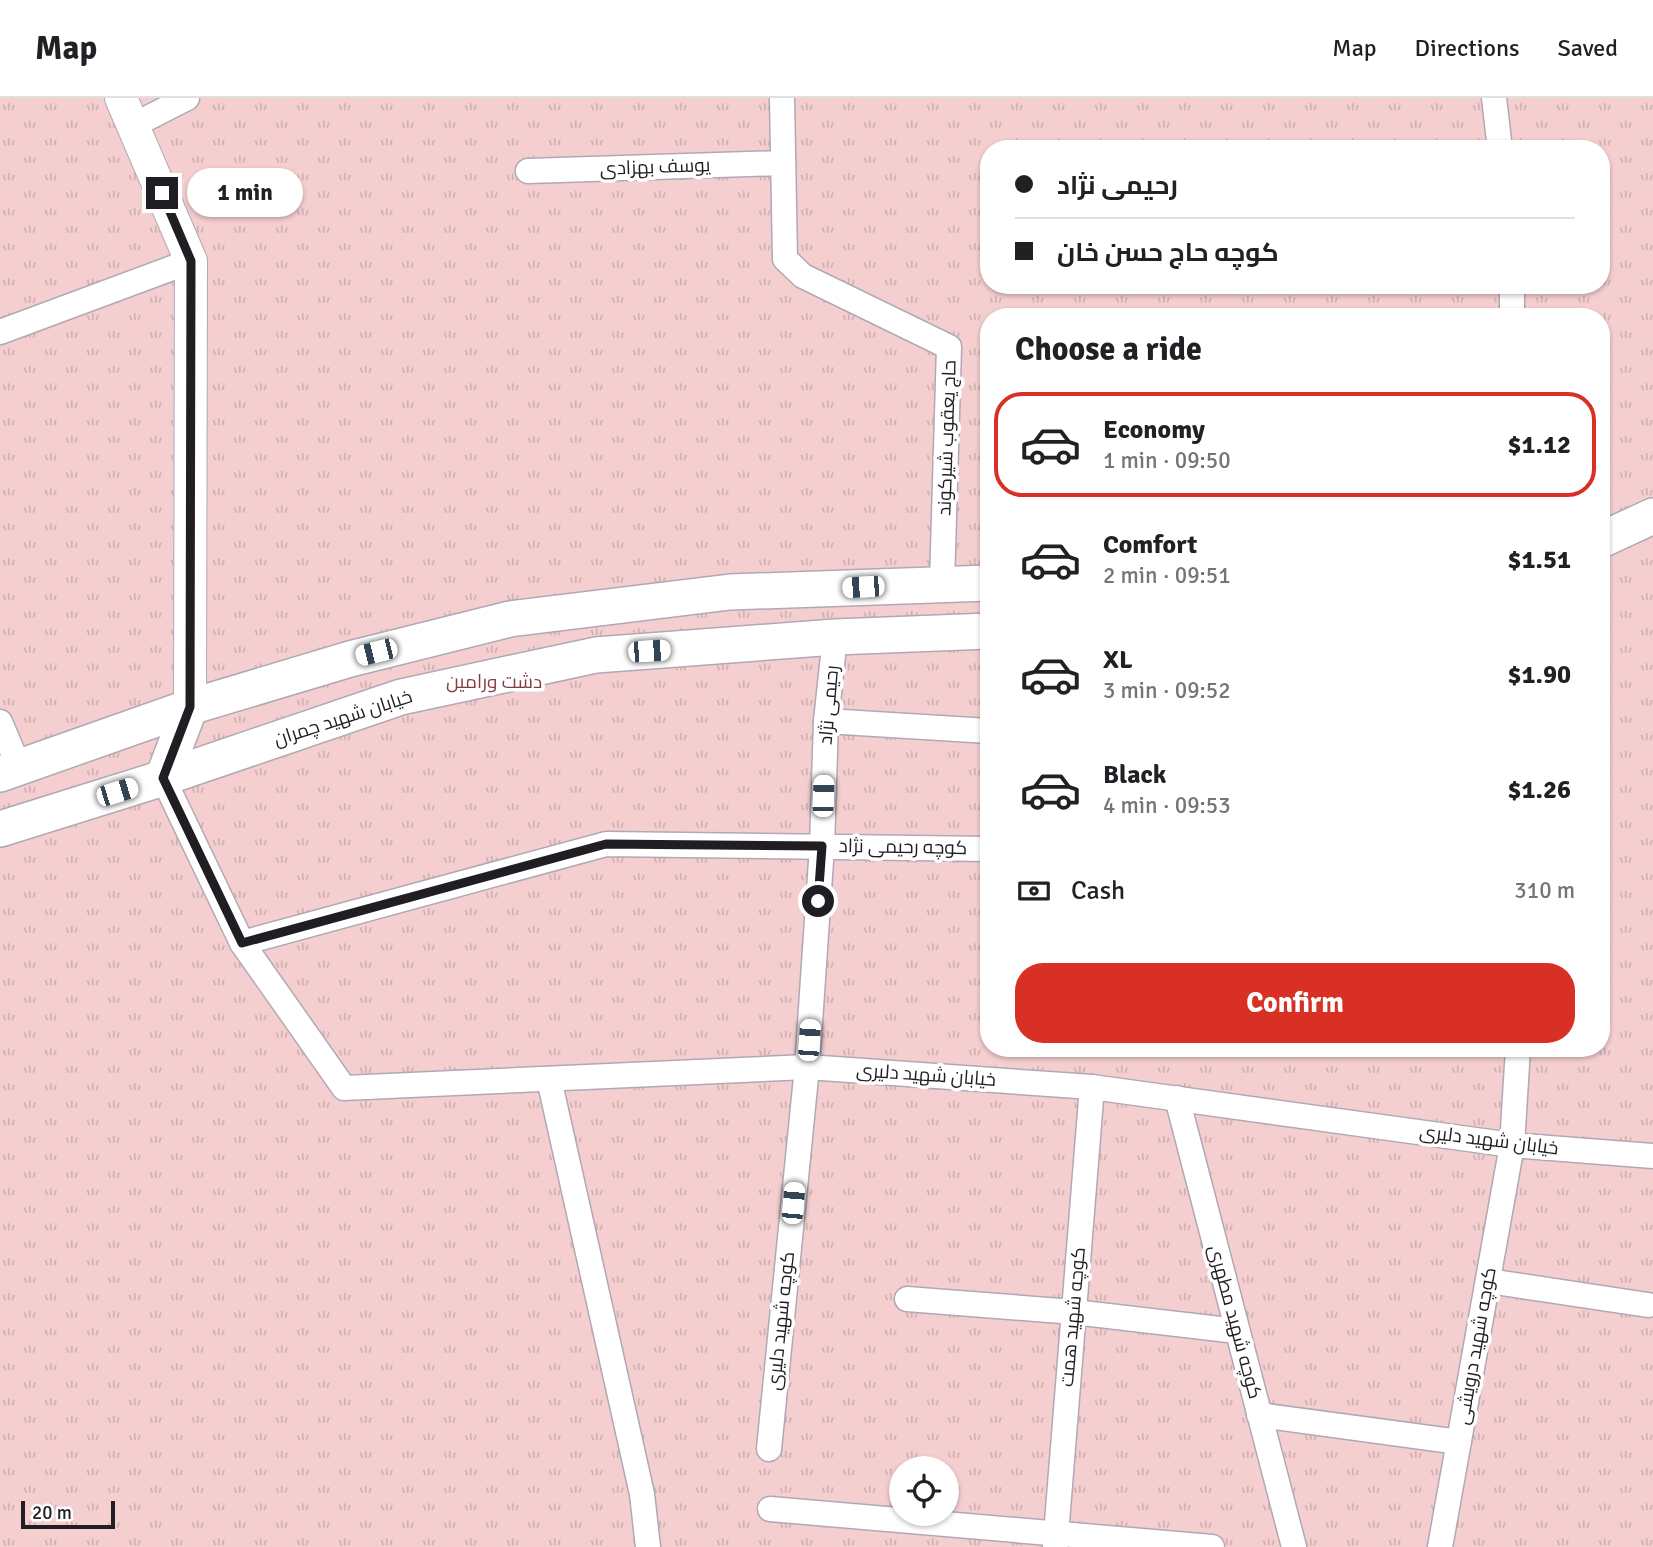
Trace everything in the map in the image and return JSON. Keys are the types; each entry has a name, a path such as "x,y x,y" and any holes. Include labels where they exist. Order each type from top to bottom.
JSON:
{"main road":[{"path":"1610,536 1653,516"},
{"path":"10,771 190,707 349,659 510,619 730,592 980,583"},
{"name":"خیابان شهید چمران","path":"0,829 163,778 401,697 596,655 835,637 980,631"},
{"path":"163,778 190,707"}],"street":[{"path":"187,98 127,111 191,261 190,707"},
{"name":"حاج یعقوب شیرکوند","path":"782,98 785,259 803,276 949,346 942,584"},
{"path":"1494,98 1499,140"},
{"name":"یوسف بهزادی","path":"527,171 783,163"},
{"path":"0,332 191,261"},
{"name":"رحیمی نژاد","path":"807,1067 822,846 826,721 835,637"},
{"path":"826,721 980,730"},
{"path":"0,722 10,771"},
{"name":"خیابان شهید دلیری","path":"163,778 242,943 344,1088 807,1067 1092,1087 1512,1145 1653,1156"},
{"name":"کوچه رحیمی نژاد","path":"242,943 606,844 980,849"},
{"name":"کوچه شهید درویشی","path":"1440,1547 1512,1145 1517,1057"},
{"name":"کوچه شهید دلیری","path":"769,1449 807,1067"},
{"path":"549,1079 642,1494 648,1547"},
{"name":"کوچه شهید همت","path":"1055,1541 1092,1087"},
{"name":"کوچه شهید مطهری","path":"1177,1098 1294,1547"},
{"path":"1488,1281 1648,1305"},
{"path":"907,1299 1074,1312 1237,1331"},
{"path":"1259,1415 1458,1442"},
{"path":"770,1509 1055,1541 1212,1547"}],"green space":[{"name":"دشت ورامین","path":"0,98 1653,98 1653,1547 0,1547"}],"route":[{"path":"162,193 191,261 190,707 163,778 242,943 606,844 822,846 818,901"}]}
